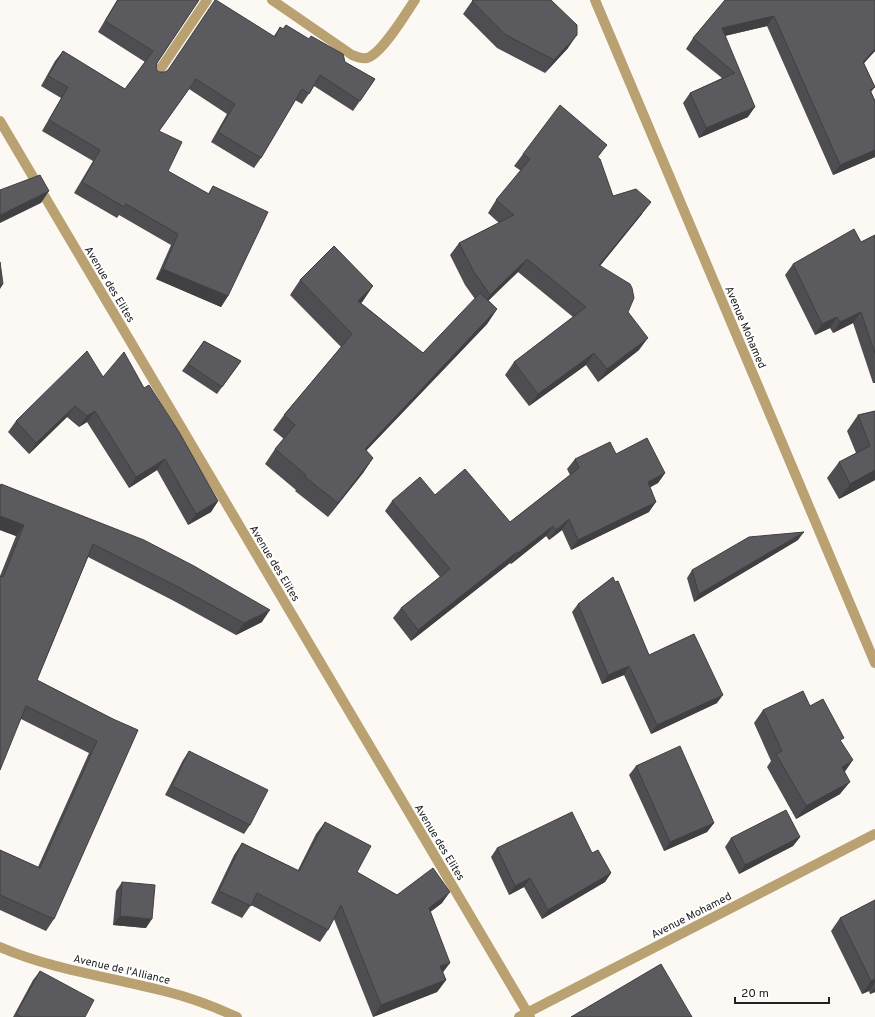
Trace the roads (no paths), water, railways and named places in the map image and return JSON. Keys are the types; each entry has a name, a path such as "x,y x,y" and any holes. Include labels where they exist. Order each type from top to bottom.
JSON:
{"street":[{"path":"155,76 207,0"},
{"path":"272,0 352,55 361,58 368,58 377,51 390,36 415,0"},
{"name":"Avenue Mohamed","path":"595,0 875,664"},
{"name":"Avenue des Elites","path":"0,121 525,1015"},
{"name":"Avenue Mohamed","path":"525,1015 875,834"},
{"name":"Avenue de l'Alliance","path":"0,947 19,956 56,966 169,992 218,1008 237,1017"}]}
